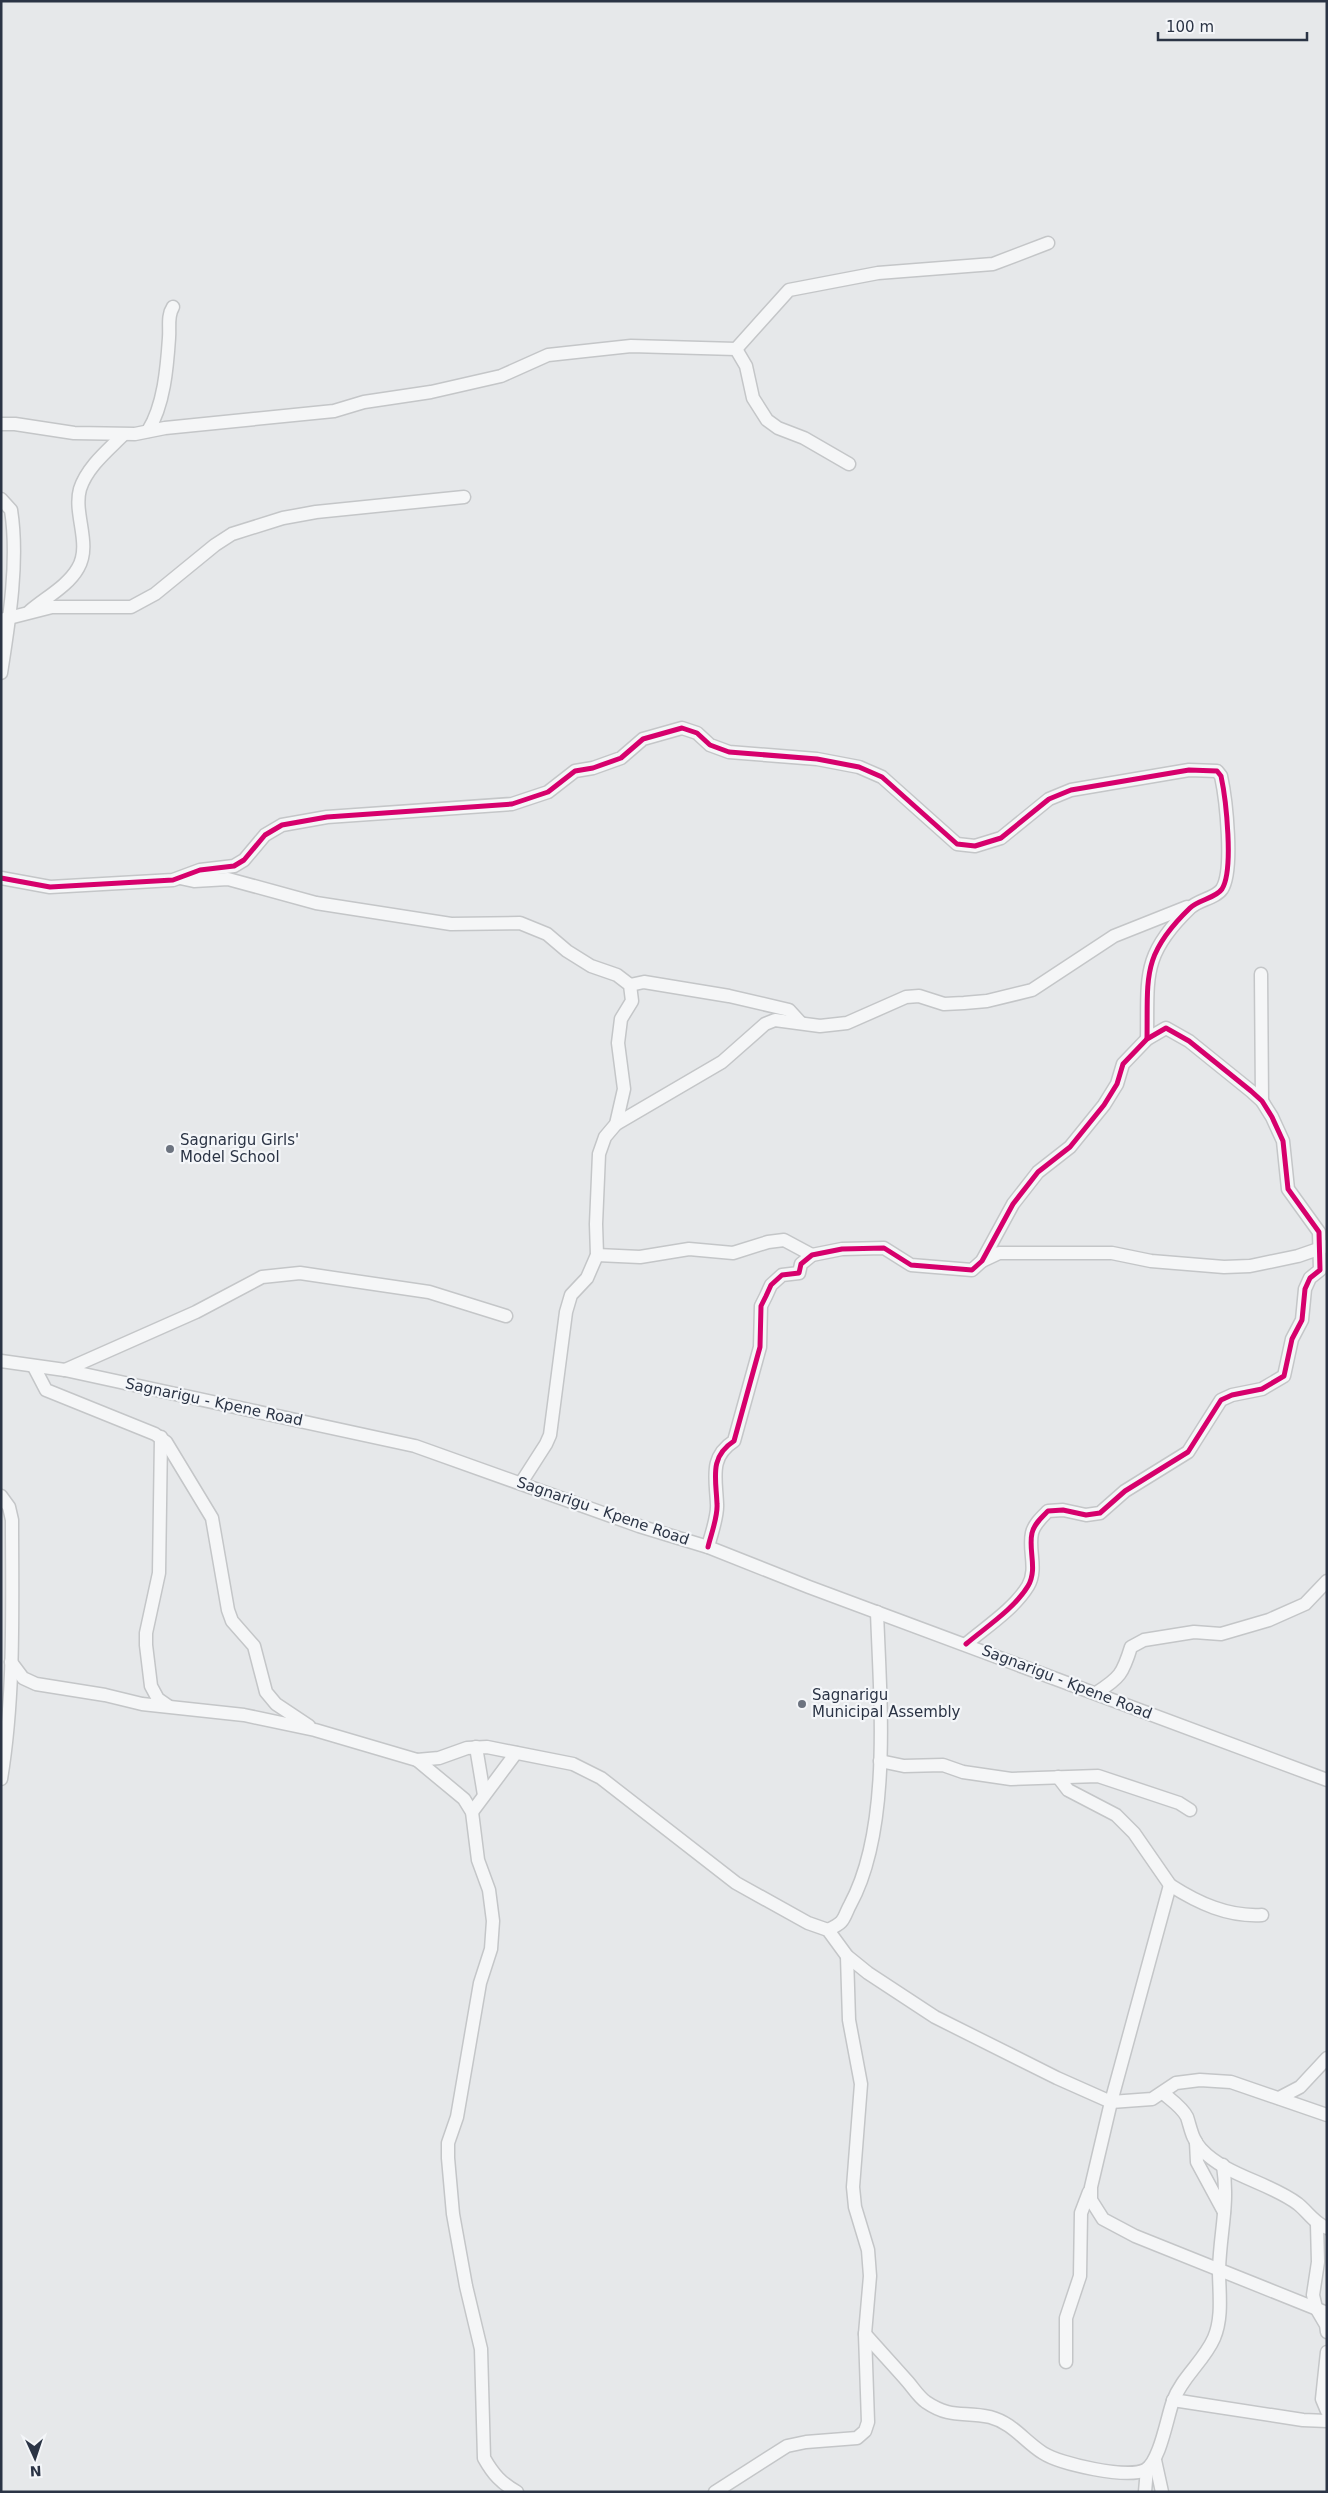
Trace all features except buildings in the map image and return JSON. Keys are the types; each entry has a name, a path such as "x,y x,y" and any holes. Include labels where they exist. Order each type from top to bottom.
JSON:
{"street":[{"path":"1,424 15,424 74,433 123,436 148,431 334,411 364,402 430,392 501,376 548,355 631,346 736,349 789,290 878,273 993,264 1048,243"},
{"path":"148,431 156,415 163,385 169,340 169,316 173,308"},
{"path":"736,349 746,366 753,398 767,420 778,428 804,438 849,464"},
{"path":"28,613 67,582 78,569 82,557 83,534 80,490 93,467 123,436"},
{"path":"5,619 52,607 131,607 156,594 215,544 232,534 283,518 316,512 464,497"},
{"path":"1,499 8,504 12,518 1,673"},
{"path":"1,878 50,887 100,886 180,878 200,870 234,866 244,860 265,835 282,824 326,817 512,804 548,792 575,770 593,768 622,758 643,739 682,728 697,733 710,745 729,752 818,760 859,768 882,777 957,844 975,846 1001,838 1049,798 1071,790 1189,770 1217,771 1222,776 1227,817 1226,881 1221,891 1194,904 1114,936 1032,990 1018,995 988,1001 944,1004 919,996 906,997 847,1023 820,1026 775,1020 765,1024 722,1062 616,1124 605,1137 599,1154 597,1256 587,1278 571,1295 566,1312 550,1434 546,1444 521,1483"},
{"path":"180,878 194,881 228,879 316,903 451,924 520,924 547,934 591,966 617,975 630,985 632,1001 621,1019 618,1043 624,1089 616,1124"},
{"path":"1147,1039 1148,985 1154,954 1180,918 1194,904"},
{"path":"1261,974 1262,1102"},
{"path":"630,985 644,982 728,996 789,1010 800,1022"},
{"path":"966,1644 1012,1604 1028,1585 1033,1568 1032,1533 1036,1523 1048,1511 1063,1510 1086,1515 1100,1513 1125,1491 1188,1452 1221,1400 1232,1395 1262,1389 1284,1376 1292,1339 1302,1320 1305,1289 1310,1278 1320,1270 1324,1247 1319,1232 1288,1189 1280,1132 1262,1102 1175,1031 1166,1028 1147,1039 1124,1064 1117,1084 1070,1147 1038,1172 1012,1204 982,1261"},
{"path":"597,1256 648,1256 688,1249 733,1253 768,1242 784,1240 812,1255"},
{"path":"708,1547 718,1506 714,1490 714,1473 722,1449 734,1441 760,1348 762,1306 771,1285 782,1275 799,1273 801,1264 812,1255 842,1248 884,1248 911,1265 960,1271 972,1270 982,1261 999,1253 1112,1254 1151,1261 1224,1267 1250,1266 1298,1256 1324,1247"},
{"path":"66,1370 196,1312 262,1277 300,1273 429,1292 506,1316"},
{"name":"Sagnarigu - Kpene Road","path":"1,1361 66,1370 189,1399 302,1420 415,1446 639,1526 708,1547 876,1612 1327,1780"},
{"path":"34,1367 46,1390 161,1437 166,1442 212,1518 228,1610 232,1621 254,1646 266,1692 276,1704 314,1730"},
{"path":"161,1437 159,1573 146,1633 146,1645 151,1686 158,1699 168,1706"},
{"path":"1,1496 9,1508 12,1520 11,1662 6,1750 1,1779"},
{"path":"1096,1693 1116,1680 1125,1665 1131,1647 1144,1640 1194,1632 1221,1634 1269,1620 1305,1604 1327,1581"},
{"path":"828,1930 841,1923 856,1894 865,1870 876,1815 880,1761 876,1612"},
{"path":"11,1662 23,1678 36,1684 106,1695 142,1704 244,1715 314,1730 417,1760 439,1758 467,1748 486,1747 572,1764 601,1778 736,1883 808,1923 828,1930 847,1956 868,1973 936,2017 1111,2102 1152,2099 1176,2083 1200,2080 1231,2082 1327,2114"},
{"path":"476,1747 484,1795"},
{"path":"472,1812 516,1753"},
{"path":"417,1760 464,1799 472,1812 478,1860 489,1890 492,1921 491,1949 480,1983 457,2117 448,2142 448,2158 453,2214 481,2349 484,2458 492,2473 501,2483 517,2492"},
{"path":"880,1761 904,1766 943,1765 963,1772 1011,1779 1098,1776 1178,1803 1190,1810"},
{"path":"1058,1778 1068,1790 1116,1815 1134,1833 1170,1885 1200,1903 1245,1916 1262,1915"},
{"path":"1066,2362 1066,2318 1080,2276 1081,2212 1091,2187 1111,2102 1170,1885"},
{"path":"715,2492 787,2446 806,2442 857,2438 865,2431 868,2422 865,2334 870,2276 868,2250 855,2207 853,2187 861,2093 849,2020 847,1956"},
{"path":"1279,2098 1300,2087 1327,2058"},
{"path":"1162,2093 1177,2104 1186,2116 1190,2132 1202,2150 1223,2165 1281,2193 1299,2205 1322,2226 1313,2295 1321,2310 1327,2332"},
{"path":"1196,2142 1197,2162 1225,2214"},
{"path":"1145,2492 1151,2465 1173,2400 1181,2384 1205,2353 1214,2336 1220,2315 1219,2269 1227,2191 1223,2165"},
{"path":"1091,2187 1091,2200 1103,2219 1134,2236 1321,2310"},
{"path":"865,2334 923,2400 940,2411 990,2417 1013,2427 1030,2445 1045,2455 1097,2470 1135,2473 1151,2465"},
{"path":"1327,2352 1322,2399 1327,2411"},
{"path":"1173,2400 1327,2422"},
{"path":"1151,2465 1162,2492"}],"cycle path":[{"path":"1,878 50,887 173,880 200,870 234,866 244,860 265,835 282,825 327,817 512,804 548,792 575,771 593,768 621,758 643,739 682,728 697,733 710,745 729,752 817,759 859,767 882,777 957,844 975,846 1001,838 1049,799 1071,790 1189,770 1217,771 1221,776 1227,817 1228,867 1226,880 1219,892 1190,908 1174,925 1155,954 1150,968 1148,983 1147,1039"},
{"path":"708,1547 717,1509 715,1477 717,1461 726,1447 734,1441 760,1347 761,1306 771,1285 782,1275 799,1273 801,1264 812,1255 842,1249 884,1248 911,1265 972,1270 982,1261 1013,1204 1038,1172 1070,1147 1104,1105 1117,1084 1123,1064 1147,1039 1166,1028 1189,1041 1262,1101 1283,1141 1288,1189 1319,1232 1320,1270 1310,1278 1305,1289 1302,1320 1292,1339 1284,1376 1262,1389 1232,1395 1221,1400 1188,1452 1125,1491 1100,1513 1086,1515 1063,1510 1048,1511 1036,1524 1032,1533 1033,1566 1028,1586 1008,1610 966,1644"}],"place":[{"name":"Sagnarigu Girls' Model School","path":"170,1149"},
{"name":"Sagnarigu Municipal Assembly","path":"802,1704"}]}
